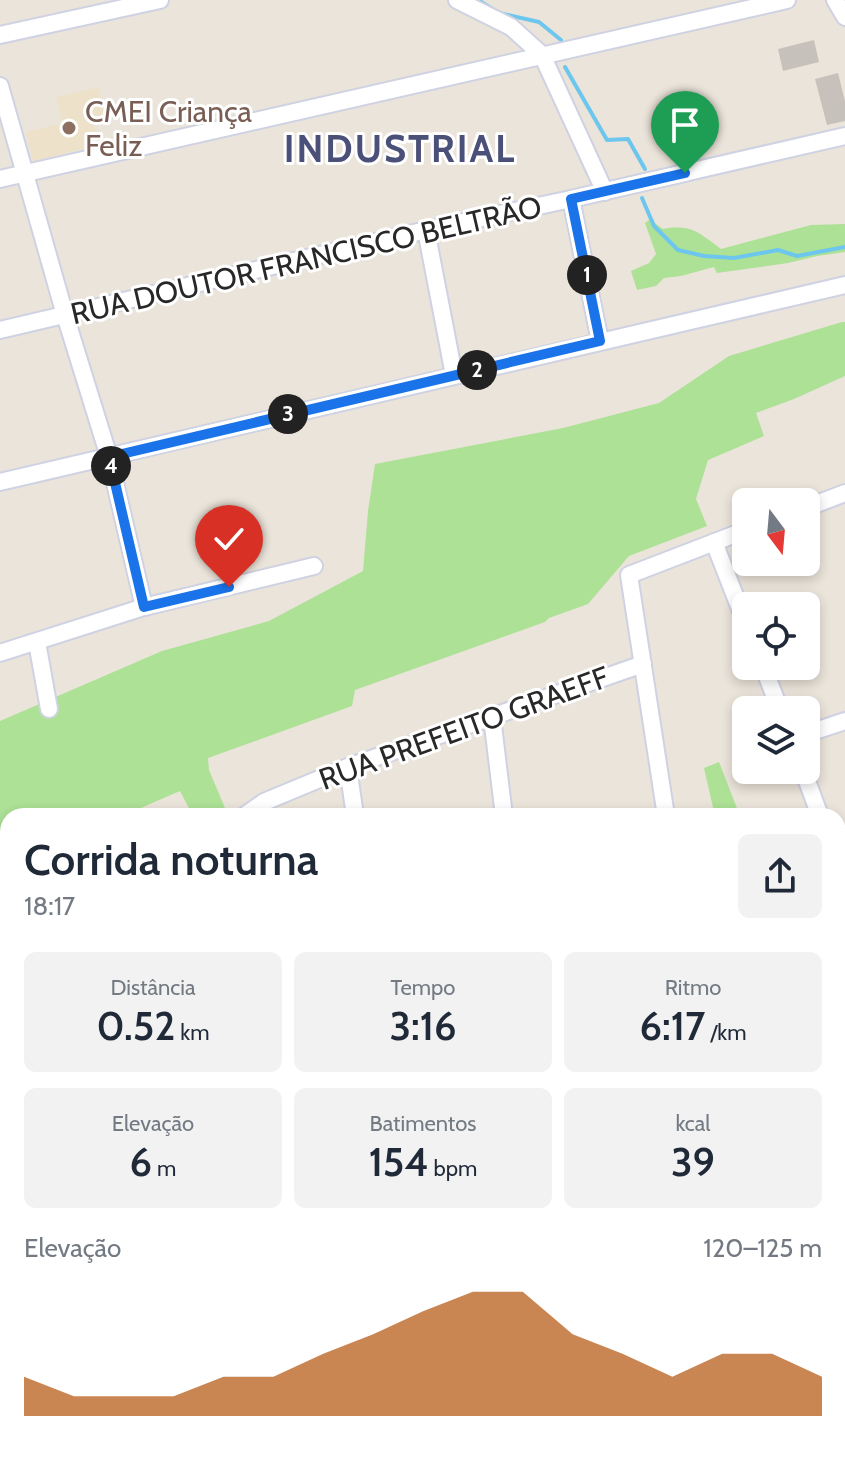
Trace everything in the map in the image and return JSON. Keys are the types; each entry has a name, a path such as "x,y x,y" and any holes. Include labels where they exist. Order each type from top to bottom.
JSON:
{"street":[{"path":"0,35 160,0"},
{"path":"457,0 511,27 542,55 605,192"},
{"path":"0,179 787,0"},
{"path":"835,0 845,17"},
{"path":"0,86 109,457 144,607"},
{"name":"RUA DOUTOR FRANCISCO BELTRÃO","path":"0,330 845,136"},
{"path":"571,199 600,341"},
{"path":"426,230 454,375"},
{"path":"0,482 845,285"},
{"path":"820,503 845,493"},
{"path":"665,808 629,575 732,535"},
{"path":"714,542 734,592"},
{"path":"0,653 144,607 314,566"},
{"path":"37,642 49,709"},
{"name":"RUA PREFEITO GRAEFF","path":"255,808 348,767 643,664"},
{"path":"492,717 503,808"},
{"path":"820,729 845,721"},
{"path":"348,767 354,808"},
{"path":"808,784 817,808"}],"shaded area":[{"name":"CMEI Criança Feliz","path":"99,87 105,114 92,117 99,145 33,161 26,132 62,123 56,97"}],"green space":[{"path":"652,218 663,229 688,229 701,234 721,249 811,225 845,224 845,252 717,273 714,267 664,278 656,286 637,290 631,271 649,263 656,254 645,223"},
{"path":"845,322 845,376 756,413 764,436 708,460 696,499 707,526 629,556 588,604 355,690 352,706 208,758 209,770 225,808 189,808 180,791 141,808 0,808 0,721 162,651 269,621 363,571 375,464 563,428 659,403 729,356"},
{"path":"719,762 737,808 713,808 704,768"}],"building":[{"path":"814,40 819,62 783,71 778,49"},
{"path":"838,73 845,101 845,121 827,125 815,79"}],"waterway":[{"path":"478,0 499,13 539,22 561,40"},
{"path":"565,67 607,140 628,139 645,169"},
{"path":"642,198 654,226 678,250 734,258 778,250 797,256 845,247"}],"place":[{"name":"CMEI Criança Feliz","path":"69,128"}],"district":[{"name":"INDUSTRIAL","path":"400,148"}],"route":[{"path":"229,587 144,607 109,457 600,341 571,199 685,173"}]}
